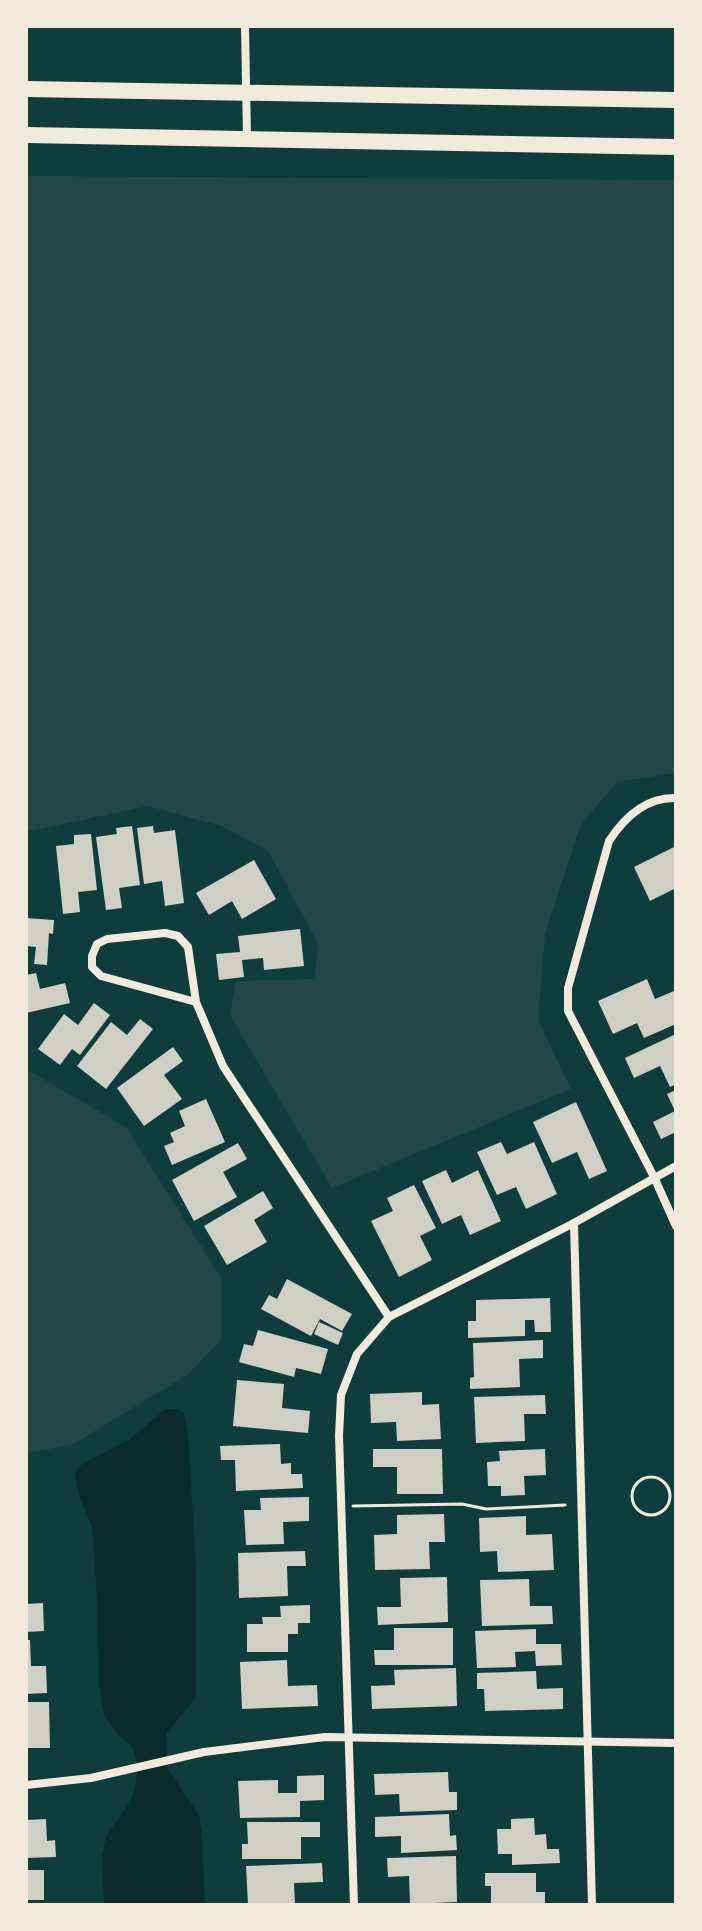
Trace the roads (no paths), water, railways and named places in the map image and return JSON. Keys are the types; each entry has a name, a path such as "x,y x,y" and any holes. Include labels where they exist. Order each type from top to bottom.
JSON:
{"main road":[{"path":"26,89 676,100"},
{"path":"26,135 676,147"}],"street":[{"path":"245,26 247,138"},
{"path":"676,798 640,807 620,824 609,841 568,988 568,1011 676,1226"},
{"path":"196,1002 101,976 92,967 97,944 107,939 165,933 178,936 188,947 196,1002 223,1066 389,1317"},
{"path":"354,1905 339,1436 341,1395 357,1354 389,1317 574,1223 676,1166"},
{"path":"574,1223 592,1905"},
{"path":"26,1785 91,1778 204,1752 325,1737 676,1743"}]}
